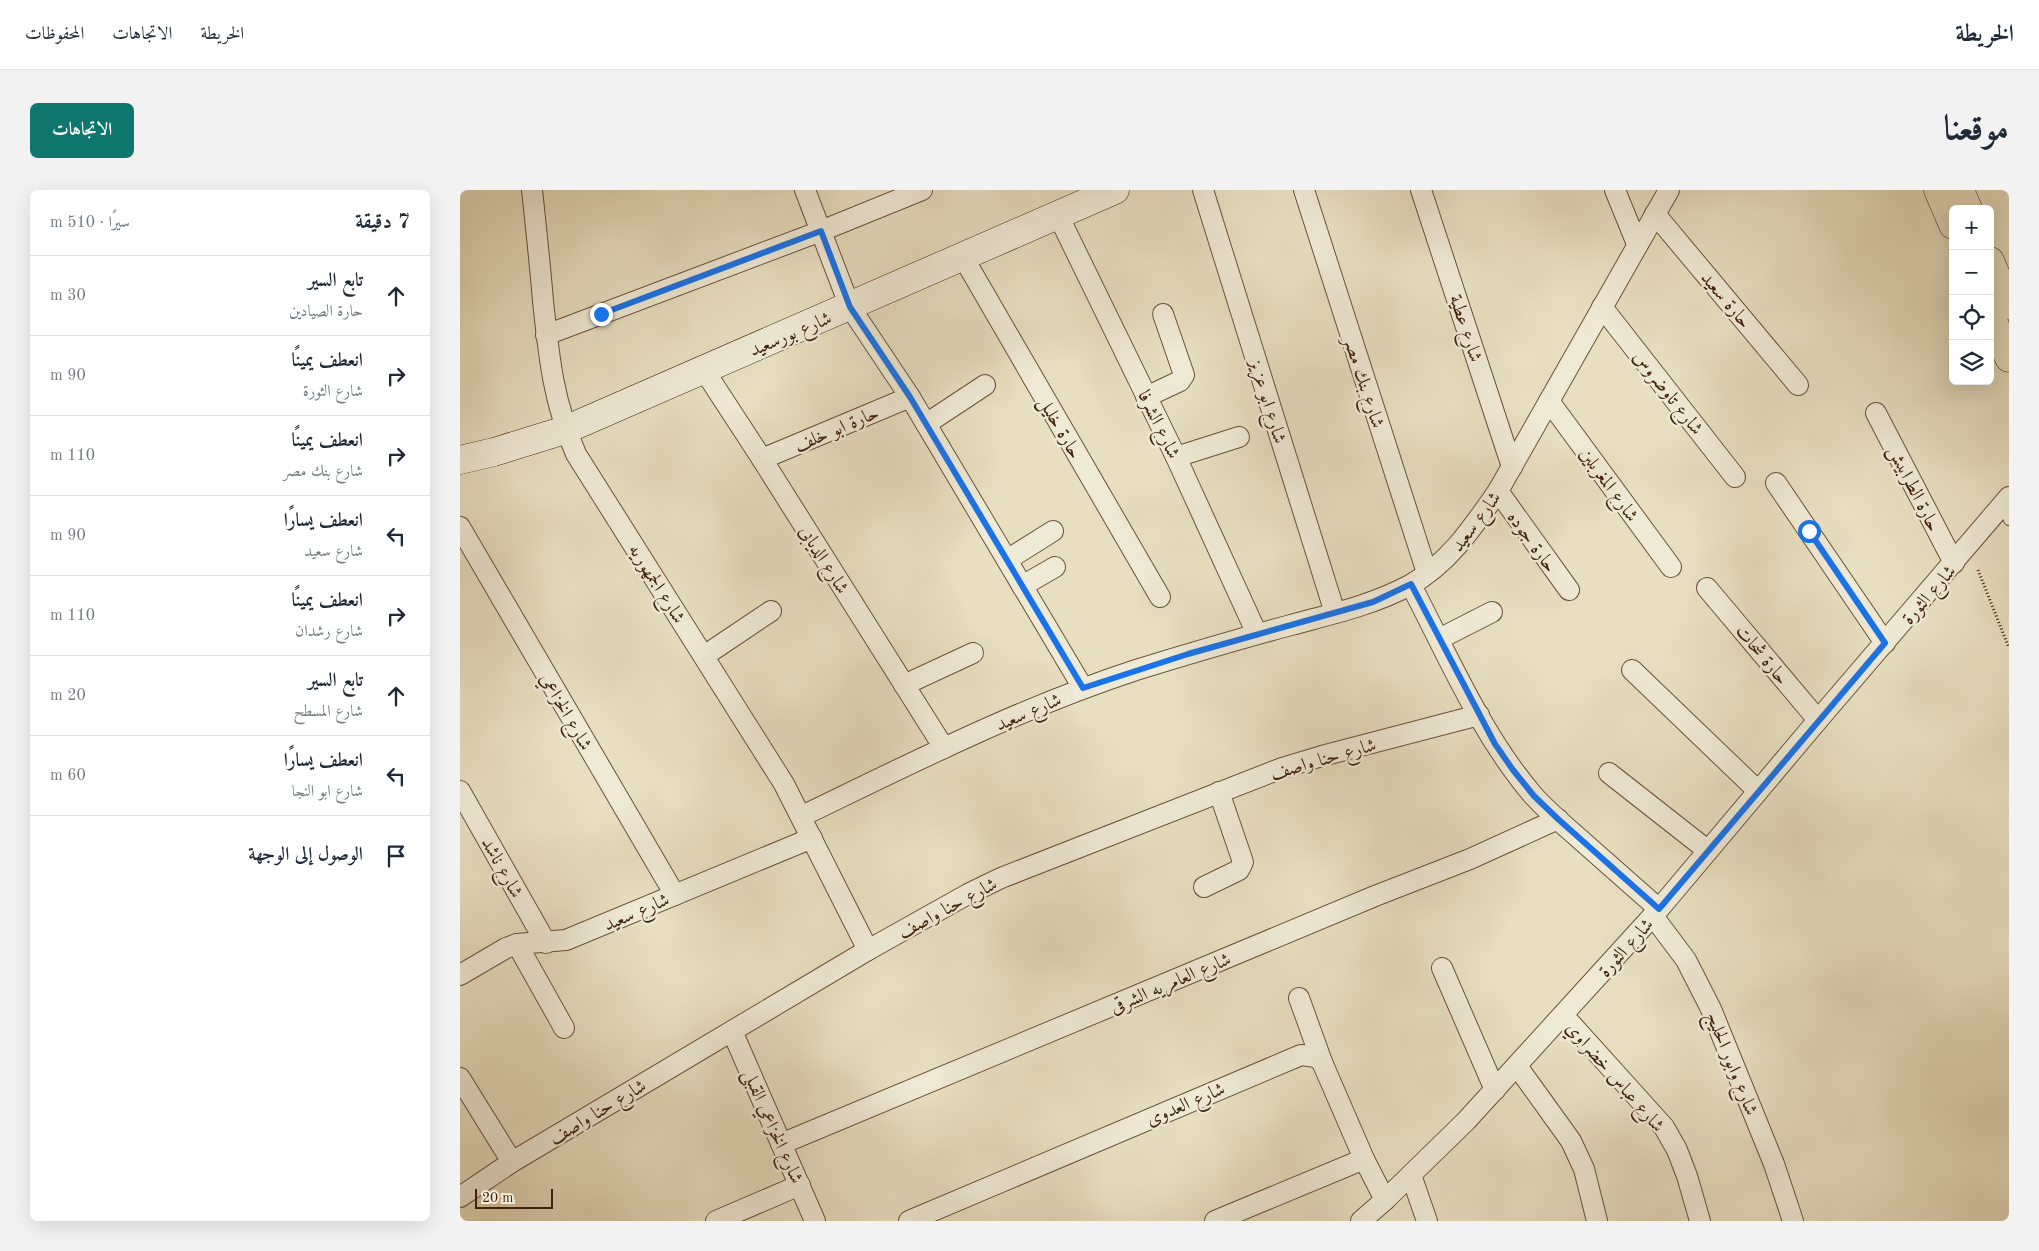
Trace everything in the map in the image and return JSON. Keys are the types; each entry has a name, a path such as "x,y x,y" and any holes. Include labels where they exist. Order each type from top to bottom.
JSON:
{"highway":[{"path":"1938,190 1949,216"},
{"path":"1960,190 1966,205"},
{"path":"1994,270 2009,305"},
{"path":"1994,323 2009,358"}],"main road":[{"name":"شارع بورسعيد","path":"460,460 494,452 565,430 1115,190"}],"street":[{"name":"شارع الجمهوريه","path":"532,190 549,367 565,430 576,454 774,768 802,816 868,950"},
{"path":"805,190 850,307 910,397 1083,688"},
{"path":"546,335 821,231 922,190"},
{"name":"شارع ابو عزيز","path":"1203,190 1335,613"},
{"name":"شارع بنك مصر","path":"1304,190 1419,579 1439,639 1479,716 1513,770 1534,796 1656,912"},
{"name":"شارع عطية","path":"1423,190 1512,467"},
{"path":"1616,190 1638,244"},
{"name":"شارع سعيد","path":"802,816 989,727 1083,688 1188,654 1373,602 1419,579 1449,555 1468,534 1498,491 1670,190"},
{"name":"حارة سعيد","path":"1655,214 1798,385"},
{"name":"شارع الشرفا","path":"1058,215 1176,457 1258,634"},
{"name":"حارة خليل","path":"963,257 1160,598"},
{"name":"شارع تاوضروس","path":"1602,307 1735,477"},
{"path":"1146,397 1180,381 1184,375 1163,314"},
{"name":"شارع الديابى","path":"704,370 944,748"},
{"path":"926,424 985,385"},
{"name":"حارة ابو خلف","path":"762,460 910,397"},
{"name":"شارع المغربلين","path":"1549,401 1671,567"},
{"name":"حارة الطرابيش","path":"1876,413 1954,563"},
{"path":"1176,457 1239,437"},
{"path":"1776,483 1885,643"},
{"name":"حارة جوده","path":"1498,491 1569,590"},
{"name":"شارع الثورة","path":"1361,1221 1411,1175 1517,1066 1656,912 1968,545 2007,507"},
{"name":"شارع الخزاعي","path":"460,527 674,895"},
{"path":"1007,560 1053,531"},
{"path":"1022,586 1055,567"},
{"name":"حارة شحات","path":"1707,588 1818,720"},
{"path":"704,656 771,611"},
{"path":"1439,639 1492,612"},
{"path":"904,684 973,653"},
{"path":"1632,670 1758,791"},
{"name":"شارع حنا واصف","path":"460,1197 512,1162 732,1030 868,950 968,894 1001,878 1282,768 1479,716"},
{"path":"1609,773 1707,850"},
{"name":"شارع ناشد","path":"460,790 546,943"},
{"path":"1204,887 1239,870 1243,862 1219,792"},
{"name":"شارع العامريه الشرقى","path":"781,1144 1470,858 1558,819"},
{"name":"شارع سعيد","path":"460,975 506,948 517,944 546,943 571,938 812,838"},
{"name":"شارع وابور الحليج","path":"1656,912 1686,960 1711,1009 1774,1164 1793,1221"},
{"path":"517,944 564,1028"},
{"path":"1442,968 1495,1090"},
{"path":"1299,998 1322,1062 1364,1159 1385,1200"},
{"name":"شارع عباس خضراوي","path":"1563,1015 1664,1127 1684,1167 1700,1221"},
{"name":"شارع الخزاعي القبلى","path":"732,1030 815,1221"},
{"name":"شارع العدوى","path":"909,1221 1295,1057 1309,1055 1316,1057 1322,1062"},
{"path":"1517,1066 1571,1141 1584,1169 1597,1221"},
{"path":"460,1078 512,1162"},
{"path":"1215,1221 1364,1159"},
{"path":"1411,1175 1427,1221"},
{"path":"716,1221 800,1185"}],"path":[{"path":"1968,545 2009,648"}],"route":[{"path":"601,314 821,231 850,307 910,397 1083,688 1188,654 1373,602 1411,584 1495,744 1513,770 1534,796 1558,819 1659,909 1707,850 1885,643 1809,531"}]}
